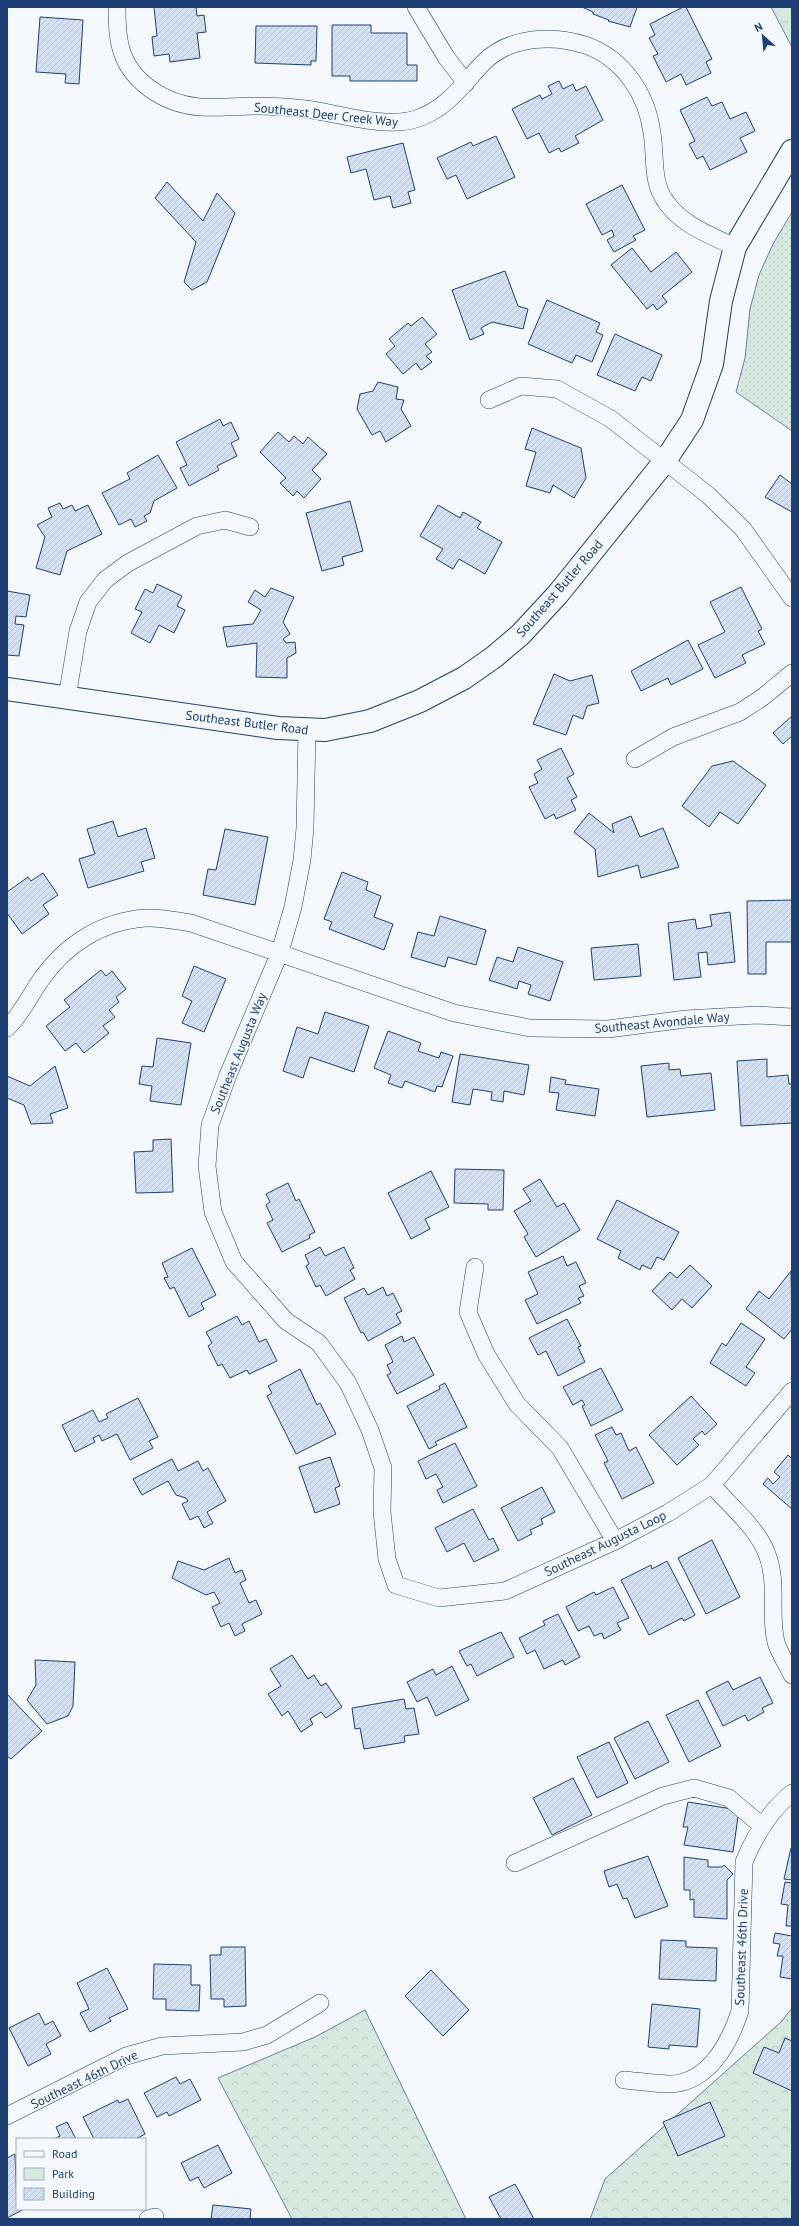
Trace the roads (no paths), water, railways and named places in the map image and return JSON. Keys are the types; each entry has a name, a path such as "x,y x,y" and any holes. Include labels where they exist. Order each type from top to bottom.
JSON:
{"main road":[{"name":"Southeast Butler Road","path":"7,689 278,728 307,730 346,727 392,713 440,692 494,657 520,635 558,594 665,461 692,420 702,396 712,364 721,301 735,247 792,151"}],"street":[{"name":"Southeast Deer Creek Way","path":"117,7 119,44 129,67 146,86 177,102 200,107 257,106 304,109 380,122 398,123 434,112 448,102 484,62 501,50 523,42 541,38 562,39 586,45 617,63 632,79 642,97 653,134 654,165 658,184 665,200 676,214 693,227 735,247"},
{"path":"416,7 446,57 466,83"},
{"path":"489,400 521,386 557,389 611,419 708,495 743,529 792,598"},
{"path":"66,698 78,631 88,602 105,580 128,563 198,526 225,520 250,527"},
{"path":"636,759 673,738 740,712 763,697 792,673"},
{"name":"Southeast Augusta Way","path":"307,730 305,828 302,860 293,908 280,952 228,1075 210,1125 208,1166 213,1212 234,1262 286,1321 319,1343 348,1383 370,1430 383,1468 382,1512 387,1559 396,1585"},
{"name":"Southeast Avondale Way","path":"7,1028 24,1009 41,981 64,951 82,938 124,921 162,918 191,923 280,952 454,1013 530,1028 608,1029 686,1019 757,1015 792,1017"},
{"path":"475,1267 468,1312 486,1354 517,1404 560,1448 615,1541"},
{"name":"Southeast Augusta Loop","path":"396,1585 439,1598 505,1591 615,1541 668,1513 712,1485 792,1391"},
{"path":"712,1485 756,1534 768,1556 773,1576 774,1626 776,1643 792,1675"},
{"path":"515,1863 663,1796 694,1788 729,1798 762,1826"},
{"name":"Southeast 46th Drive","path":"624,2080 671,2084 690,2079 706,2069 719,2055 733,2032 740,2011 744,1862 752,1842 776,1805 792,1793"},
{"name":"Southeast 46th Drive","path":"7,2116 126,2056 162,2046 243,2042 267,2034 320,2003"}]}
